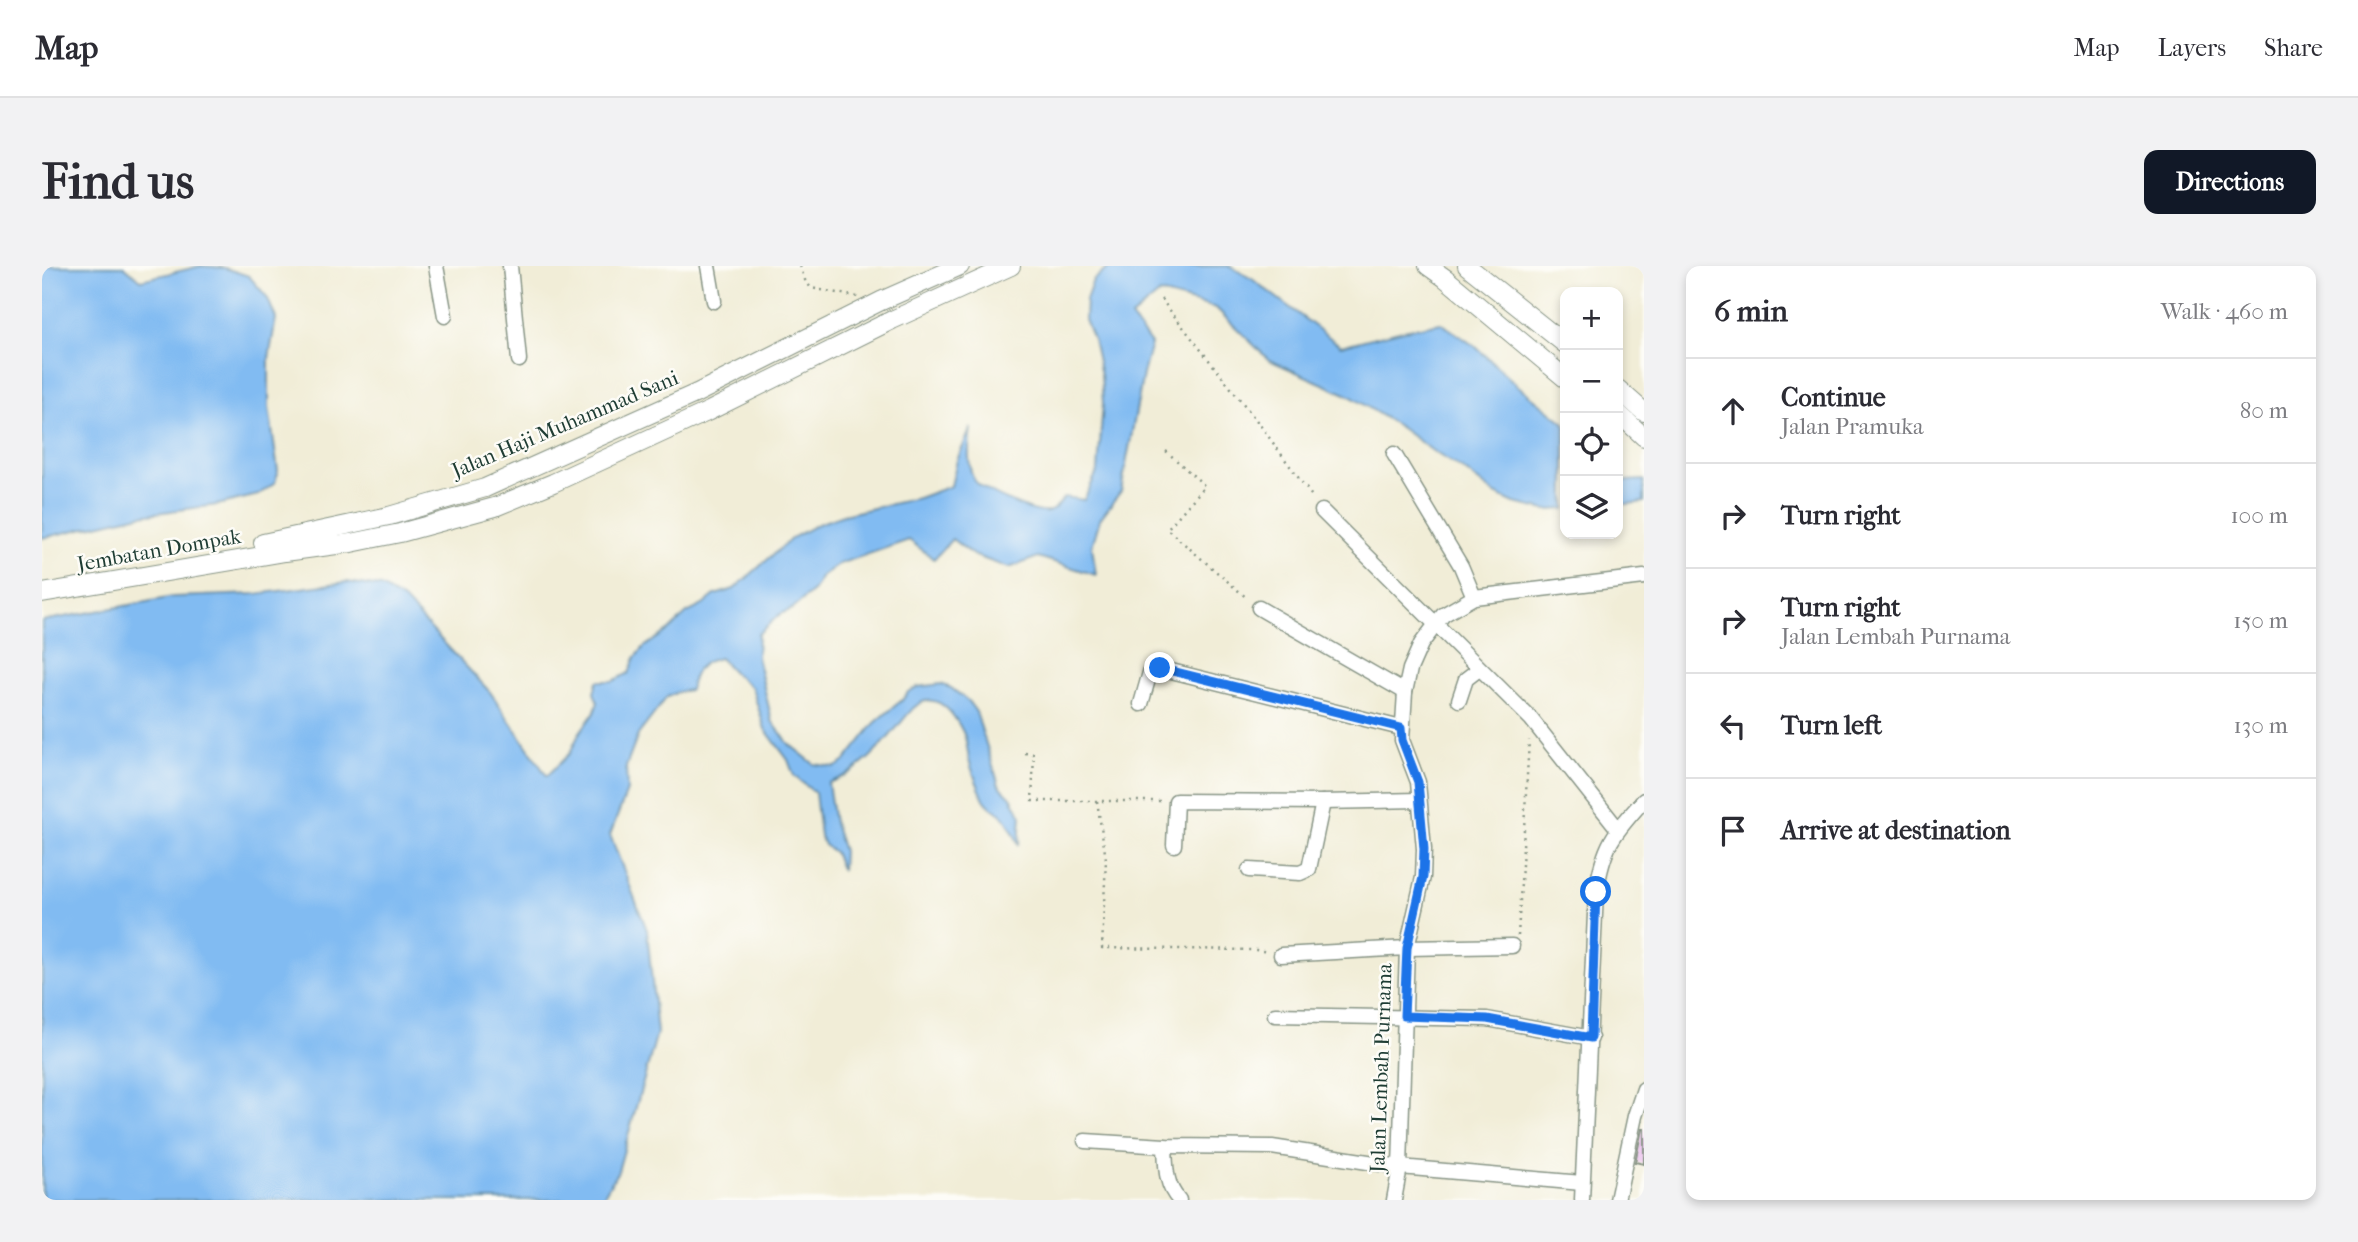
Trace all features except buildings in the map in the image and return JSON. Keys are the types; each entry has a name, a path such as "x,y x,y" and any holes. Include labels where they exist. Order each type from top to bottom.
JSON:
{"main road":[{"name":"Jalan Haji Muhammad Sani","path":"284,546 485,488 697,393 881,301 960,266"},
{"name":"Jalan Haji Muhammad Sani","path":"42,581 284,546 351,543 400,533 495,507 695,417 892,320 1011,266"},
{"path":"1428,266 1560,374"},
{"path":"1467,266 1560,340"},
{"path":"881,301 892,320"},
{"path":"1528,314 1546,338 1560,351"},
{"path":"1513,334 1540,345 1560,363"},
{"path":"1623,393 1644,412"},
{"path":"1623,404 1644,423"},
{"path":"1619,413 1644,438"},
{"path":"1623,426 1644,438"},
{"name":"Jembatan Dompak","path":"42,593 284,546"}],"street":[{"path":"436,266 445,316"},
{"path":"510,266 519,360"},
{"path":"708,266 714,302"},
{"path":"1394,454 1461,566 1474,597"},
{"path":"1322,511 1531,719 1618,829"},
{"name":"Jalan Lembah Purnama","path":"1394,1200 1400,1167 1407,948 1423,877 1423,825 1418,782 1402,740 1401,728 1410,670 1421,644 1443,615 1474,597 1644,577"},
{"path":"1259,608 1405,692"},
{"path":"1141,704 1151,669 1155,667 1401,728"},
{"path":"1459,700 1466,679 1479,669"},
{"path":"1174,845 1176,801 1419,800"},
{"path":"1582,1200 1596,892 1606,849 1618,829 1644,800"},
{"path":"1249,870 1300,873 1309,869 1323,802"},
{"path":"1281,955 1512,946"},
{"path":"1275,1015 1487,1019 1591,1038"},
{"path":"1617,1200 1644,1089"},
{"path":"1085,1141 1165,1146 1272,1147 1400,1167 1583,1183"},
{"path":"1165,1146 1167,1177 1172,1192 1179,1200"}],"path":[{"path":"800,266 811,288 858,297"},
{"path":"1161,299 1260,425 1322,511"},
{"path":"1166,451 1205,486 1167,530 1259,608"},
{"path":"1512,946 1519,933 1531,719"},
{"path":"1025,753 1034,754 1032,800 1176,801"},
{"path":"1097,801 1106,859 1102,948 1256,950 1281,955"}],"water":[{"path":"42,266 124,266 141,280 201,266 225,268 249,276 267,297 276,318 269,358 269,408 278,471 275,483 258,495 217,505 140,515 42,538"},
{"path":"1111,266 1229,266 1252,279 1341,346 1441,323 1476,347 1517,385 1560,419 1560,509 1546,510 1514,503 1495,494 1465,471 1350,396 1269,360 1216,308 1160,293 1131,317 1151,344 1121,491 1100,519 1092,546 1096,575 1038,557 1009,568 973,555 952,539 934,559 909,540 839,564 822,576 814,590 792,609 780,614 758,634 757,657 772,721 789,744 814,764 835,767 844,762 875,723 917,687 941,684 968,701 976,712 999,785 1011,797 1021,815 1019,845 1006,820 984,799 972,769 964,735 953,715 940,703 925,701 916,705 863,763 841,778 828,783 834,823 843,851 842,871 834,852 824,845 820,836 815,793 794,776 788,760 765,729 752,688 720,658 699,668 690,690 667,697 638,735 626,767 627,791 610,835 647,930 657,1033 618,1171 601,1200 42,1200 42,621 173,597 256,594 347,582 381,587 405,601 490,692 547,776 570,753 580,732 594,713 598,702 594,693 597,681 613,681 629,673 635,658 644,647 669,630 687,613 715,595 734,589 792,538 843,515 918,498 951,486 957,460 971,428 970,469 975,481 980,485 1021,506 1041,512 1053,510 1064,497 1084,500 1098,470 1103,403 1101,375 1093,339 1085,320 1086,300 1093,280"},
{"path":"1623,479 1644,480 1644,502 1623,504"}],"route":[{"path":"1160,668 1401,728 1402,740 1418,782 1424,849 1423,877 1407,948 1404,1016 1487,1019 1591,1038 1596,892"}]}
